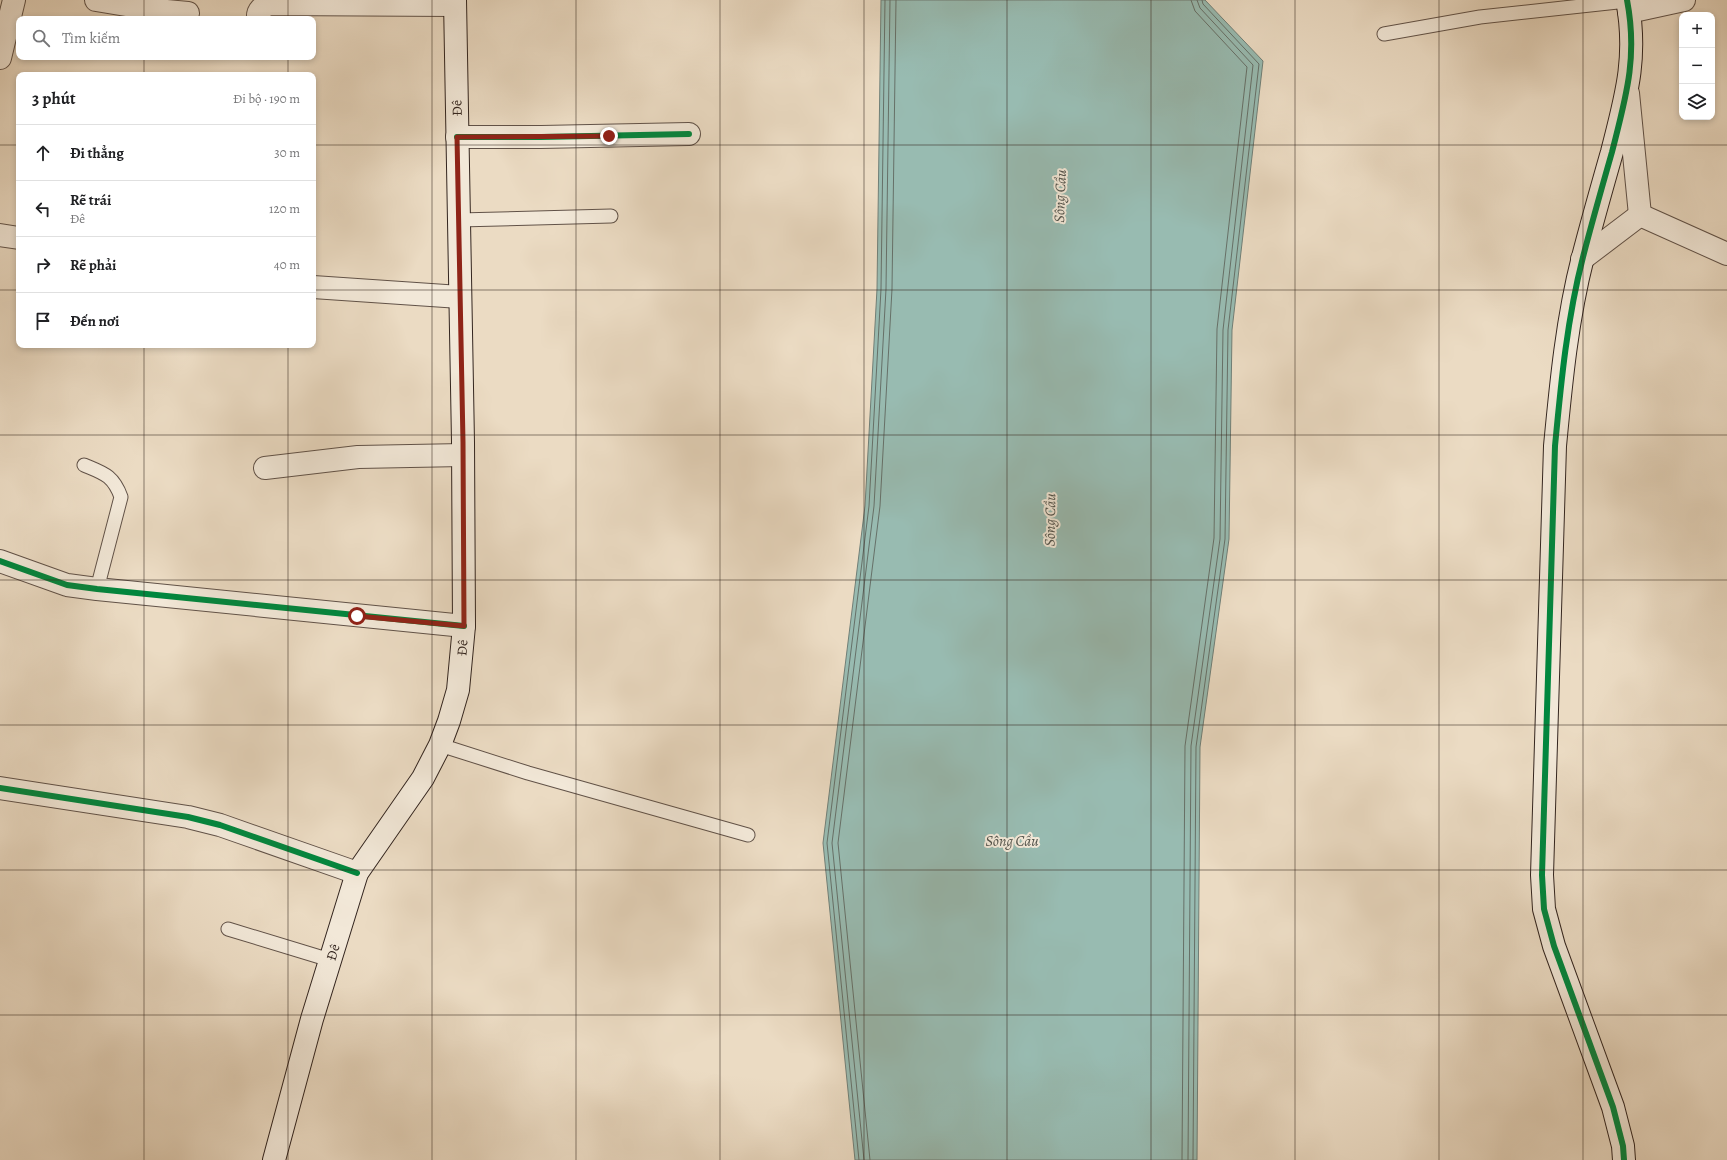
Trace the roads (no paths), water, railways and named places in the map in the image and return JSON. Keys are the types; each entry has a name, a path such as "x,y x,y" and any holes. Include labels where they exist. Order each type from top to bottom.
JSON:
{"street":[{"path":"0,58 14,0"},
{"path":"96,0 156,10 188,13"},
{"path":"1624,1160 1623,1146 1613,1107 1554,946 1544,910 1542,875 1555,446 1567,334 1582,258 1628,91 1632,54 1628,5 1684,0"},
{"path":"258,16 259,11 263,6 270,4 455,2"},
{"name":"Đê","path":"274,1160 330,960 357,873 423,778 440,745 458,690 464,626 463,455 455,2"},
{"path":"1628,91 1640,215"},
{"path":"457,137 541,138 689,134"},
{"path":"1640,215 1727,254"},
{"path":"1582,258 1640,215"},
{"path":"0,235 16,238"},
{"path":"316,287 460,297"},
{"path":"265,468 358,457 463,455"},
{"path":"0,561 67,585 464,626"},
{"path":"0,788 188,817 220,825 357,873"}],"lane":[{"path":"1384,34 1480,17 1628,5"},
{"path":"459,220 611,216"},
{"path":"84,464 105,474 117,485 121,497 97,589"},
{"path":"440,745 528,773 748,835"},
{"path":"228,929 330,960"}],"water":[{"name":"Sông Cầu","path":"881,0 1205,0 1263,61 1232,330 1229,539 1200,747 1197,1160 855,1160 823,843 865,506 877,289"}]}
